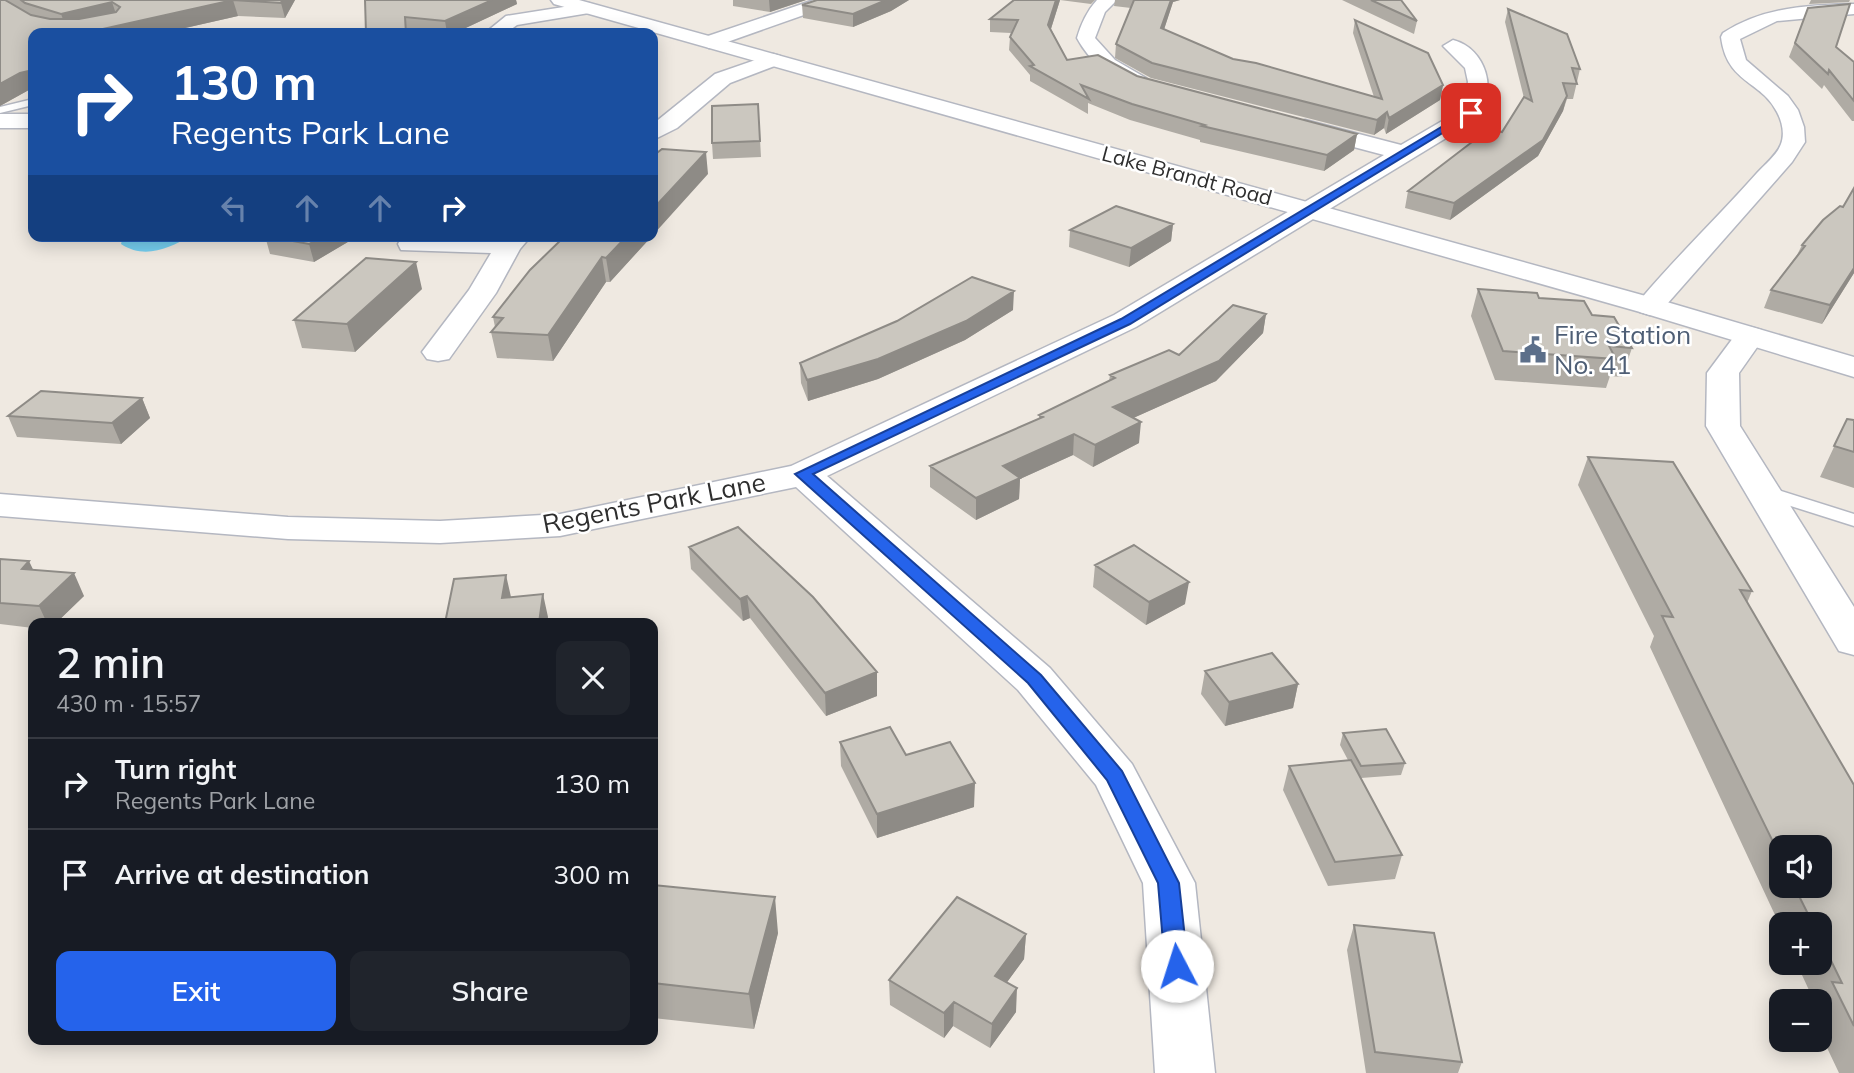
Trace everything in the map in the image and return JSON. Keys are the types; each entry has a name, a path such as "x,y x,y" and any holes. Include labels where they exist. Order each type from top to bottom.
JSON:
{"street":[{"name":"Lake Brandt Road","path":"560,0 1650,306 1854,367"},
{"path":"709,42 829,0"},
{"path":"1108,0 1091,21 1086,38 1094,54 1111,69 1154,87"},
{"path":"501,28 512,20 589,8"},
{"path":"1650,306 1682,266 1747,201 1793,145 1793,124 1786,107 1748,74 1730,53 1730,37 1745,25 1771,17 1820,10 1854,9"},
{"name":"Regents Park Lane","path":"0,505 288,528 440,532 560,525 723,493 803,474 1125,321 1404,153 1446,131 1471,113 1480,79 1474,62 1453,46"},
{"path":"658,130 685,113 708,88 722,79 773,60"},
{"path":"3,117 28,120"},
{"path":"1288,123 1404,153"},
{"path":"411,244 462,242"},
{"path":"438,352 482,293 513,242"},
{"path":"1750,336 1723,373 1723,426 1854,641"},
{"path":"803,474 1034,679 1115,776 1168,883 1185,1073"}],"lane":[{"path":"3,117 28,104"},
{"path":"3,117 28,114"},
{"path":"1761,491 1854,520"}],"water":[{"path":"180,242 148,252 130,249 121,244"}],"building":[{"path":"0,0 5,0 31,15 50,19 79,19 116,12 120,7 112,2 61,14 21,0 233,0 107,28 28,28 28,71 0,84"},
{"path":"233,0 282,0 281,3"},
{"path":"365,0 492,0 445,21 405,17 406,28 366,28"},
{"path":"817,0 886,0 853,14 802,5"},
{"path":"1014,0 1056,0 1048,25 1067,60 1098,55 1137,76 1357,134 1327,155 1202,126 1205,125 1132,104 1081,85 1089,99 1030,66 1034,65 1010,37 1018,20 990,19"},
{"path":"1134,0 1171,0 1161,28 1233,59 1256,63 1382,99 1355,20 1428,53 1443,85 1389,118 1387,112 1377,120 1152,63 1116,44"},
{"path":"1371,0 1401,0 1417,21"},
{"path":"1850,4 1836,47 1854,62 1854,101 1829,70 1828,74 1795,43 1808,8"},
{"path":"1508,9 1567,34 1580,69 1572,68 1577,84 1563,83 1567,96 1543,140 1454,203 1408,191 1489,129 1502,132 1524,97 1532,101"},
{"path":"758,104 760,141 712,143 712,106"},
{"path":"662,149 706,152 658,204 658,152"},
{"path":"1854,188 1854,268 1830,305 1771,290 1805,246 1802,245 1823,220 1840,206 1843,207"},
{"path":"1116,206 1173,224 1131,248 1070,230"},
{"path":"559,242 621,242 606,258 602,257 548,335 491,332 503,318 493,317 530,270"},
{"path":"366,258 416,262 347,324 294,320"},
{"path":"972,277 1014,291 966,321 878,359 807,380 800,363 897,321"},
{"path":"1478,289 1537,293 1539,298 1584,301 1592,315 1614,317 1632,348 1609,346 1616,359 1503,351"},
{"path":"1233,305 1266,314 1219,361 1113,407 1141,422 1095,445 1074,434 1003,466 1020,478 976,498 930,466 1043,417 1039,415 1115,378 1110,375 1169,350 1179,355"},
{"path":"41,391 142,398 112,423 8,416"},
{"path":"1847,419 1854,420 1854,452 1834,446"},
{"path":"1588,457 1673,462 1752,591 1740,590 1854,785 1854,1026 1832,982 1842,983 1832,963 1832,912 1807,912 1800,898 1832,898 1832,835 1770,835 1662,616 1673,617"},
{"path":"738,527 813,597 877,672 825,693 747,596 740,599 689,547"},
{"path":"1134,545 1189,582 1149,602 1095,565"},
{"path":"0,559 29,561 22,569 74,573 39,606 0,603"},
{"path":"506,575 502,598 543,594 540,618 446,618 454,579"},
{"path":"1272,653 1298,684 1229,702 1205,671"},
{"path":"890,727 906,755 950,742 975,783 877,814 840,742"},
{"path":"1386,729 1405,763 1361,766 1343,733"},
{"path":"1351,760 1402,855 1335,862 1289,766"},
{"path":"658,885 775,897 749,994 658,984"},
{"path":"957,897 1026,934 995,976 1017,988 992,1024 954,1002 944,1013 889,980"},
{"path":"1354,925 1434,933 1462,1062 1375,1052"}],"place":[{"name":"Fire Station No. 41","path":"1533,350"}],"route":[{"path":"1177,966 1168,883 1115,776 1034,679 803,474 1125,321 1186,287 1404,153 1446,131 1471,113"}]}
